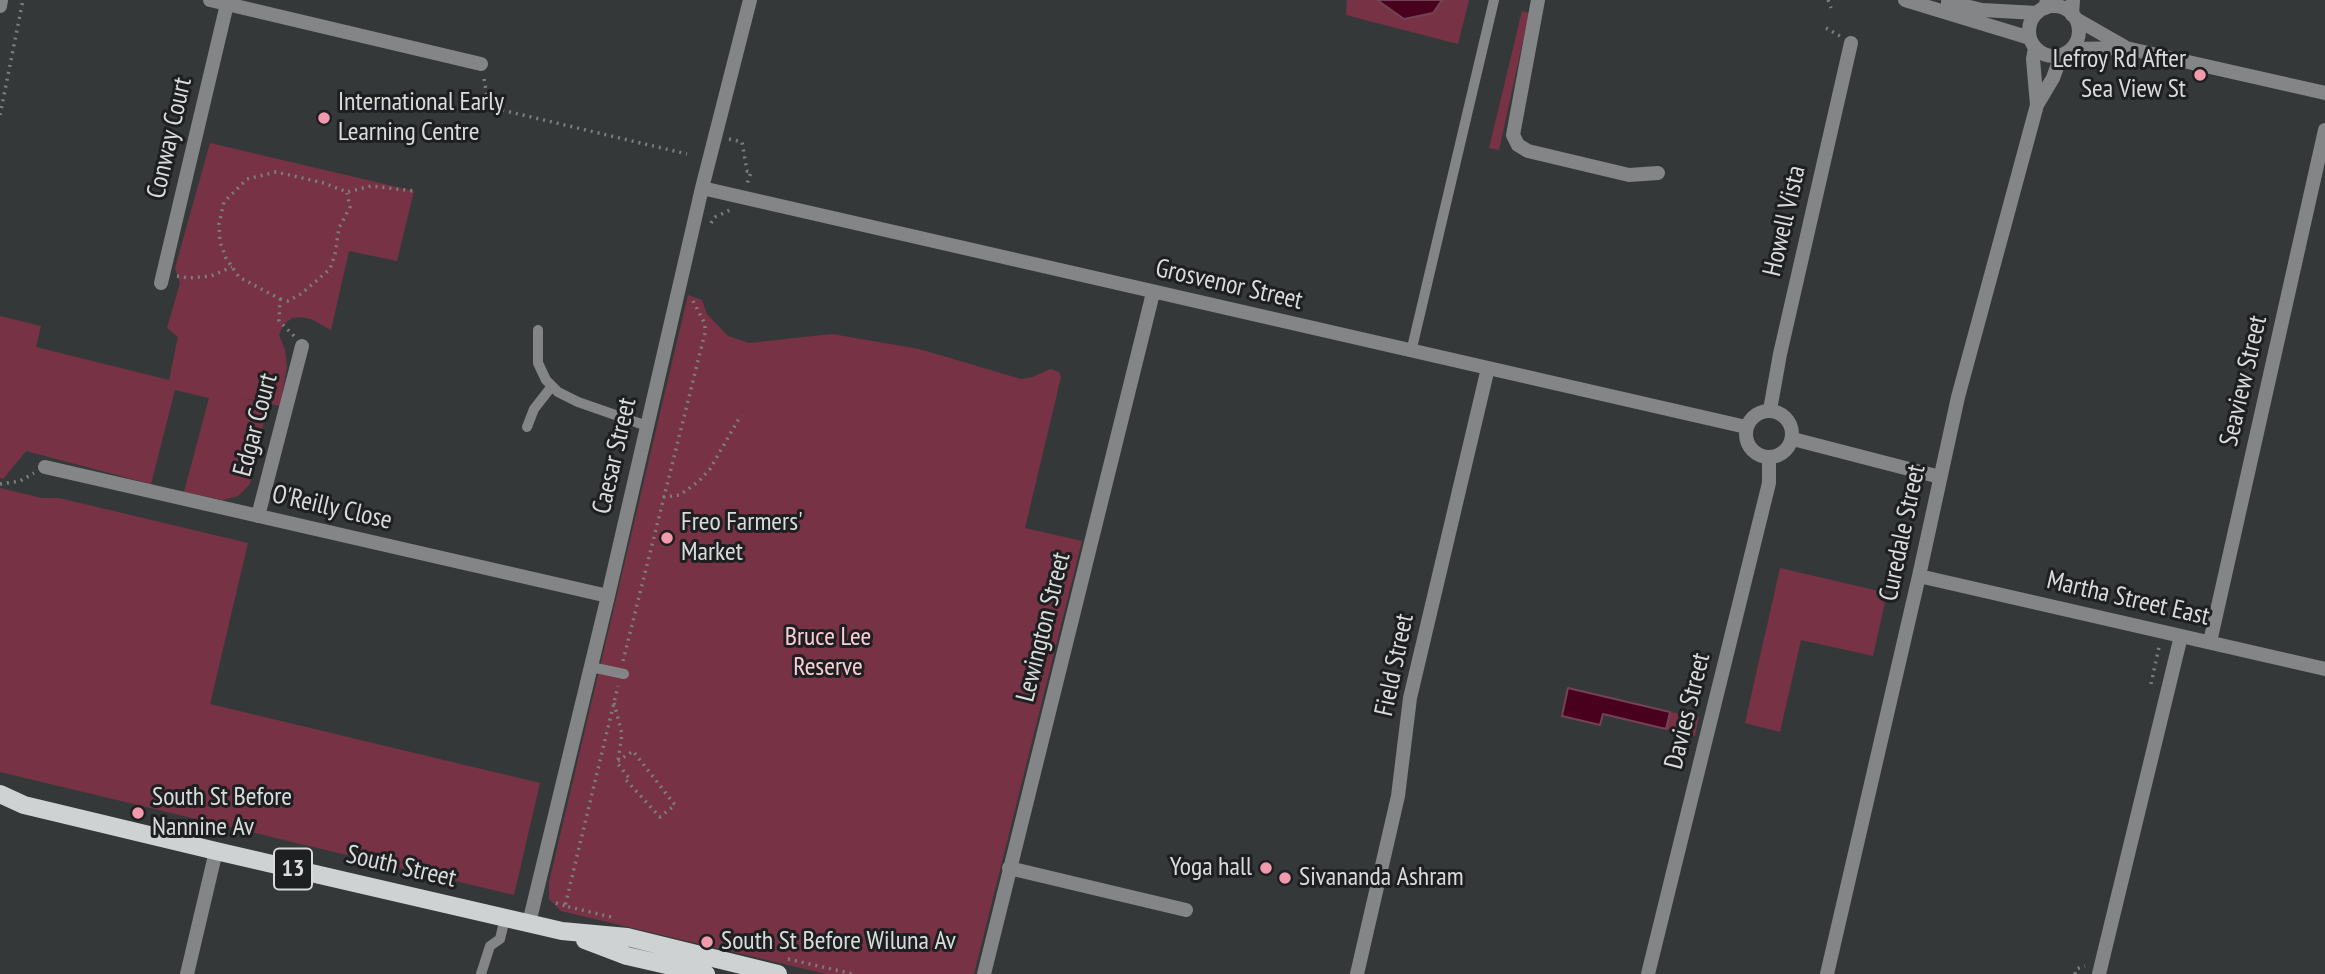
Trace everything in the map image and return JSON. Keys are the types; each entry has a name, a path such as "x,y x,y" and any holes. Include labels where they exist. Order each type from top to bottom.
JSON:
{"main road":[{"name":"South Street","path":"0,794 24,806"},
{"name":"South Street","path":"0,805 24,806 530,923 562,931 627,956 706,974"},
{"name":"South Street","path":"562,931 626,937 770,969"}],"street":[{"path":"0,6 1,0"},
{"path":"210,0 481,64"},
{"name":"Caesar Street","path":"530,923 702,188 750,0"},
{"path":"1538,0 1513,135 1518,145 1528,151 1629,175 1658,173"},
{"path":"1905,0 2032,43 2047,55 2126,48 2325,93"},
{"path":"1940,0 1982,10 2060,7 2074,11 2126,48"},
{"name":"Conway Court","path":"162,278 227,4"},
{"path":"2032,43 2030,24 2043,7"},
{"path":"2066,52 2078,35 2074,11"},
{"name":"Howell Vista","path":"1770,410 1783,341 1851,43"},
{"name":"Curedale Street","path":"2032,43 2036,105"},
{"name":"Curedale Street","path":"1827,974 1958,397 2036,105 2066,52"},
{"name":"Seaview Street","path":"2210,642 2325,130"},
{"name":"Grosvenor Street","path":"702,188 1746,427"},
{"name":"Lewington Street","path":"984,974 1153,292"},
{"name":"Edgar Court","path":"258,516 302,346"},
{"name":"Field Street","path":"1356,974 1398,796 1410,698 1488,368"},
{"path":"1770,410 1783,415 1791,426 1793,439 1784,453 1769,459 1755,454 1750,448 1746,442 1746,427 1755,415 1770,410"},
{"path":"1793,439 1940,477"},
{"name":"Davies Street","path":"1648,974 1769,483 1769,459"},
{"name":"O'Reilly Close","path":"45,467 608,596"},
{"name":"Martha Street East","path":"1919,576 2325,669"},
{"path":"2099,974 2181,636"},
{"path":"187,974 216,852"},
{"path":"1009,868 1186,910"}],"lane":[{"path":"1411,352 1494,0"},
{"path":"538,330 538,363 552,386 578,402 648,426"},
{"path":"527,427 534,409 552,386"},
{"path":"591,667 622,674"},
{"path":"481,974 490,946 500,939 505,918"}],"path":[{"path":"0,115 23,0"},
{"path":"1828,0 1831,8"},
{"path":"481,64 489,107 687,154"},
{"path":"705,232 715,217 730,209 740,208 751,172 747,170 742,142 727,139"},
{"path":"347,192 349,206 339,228 330,269 301,294 288,301 280,299 239,277 226,258 220,242 219,224 224,202 247,179 276,172 324,183 347,192 371,186 414,191"},
{"path":"162,278 211,276 232,267"},
{"path":"565,906 706,328 691,293"},
{"path":"280,299 279,321 302,346"},
{"path":"663,497 680,495 699,481 710,469 741,415"},
{"path":"0,484 20,481 45,467"},
{"path":"614,702 622,734 618,761 618,764 629,778 626,780 660,817 675,805 633,751 618,761"},
{"path":"556,903 615,918"},
{"path":"770,969 853,974"}],"green space":[{"path":"1347,0 1469,0 1458,44 1346,15"},
{"path":"1522,11 1529,13 1499,150 1489,148"},
{"path":"210,143 414,191 397,261 349,251 331,330 302,317 292,318 283,325 279,335 285,350 287,367 280,406 235,396 268,404 250,484 238,496 223,500 184,492 209,398 175,390 151,484 26,451 3,479 0,478 0,316 41,326 36,347 169,380 178,337 167,328 180,283 175,268"},
{"name":"Bruce Lee Reserve","path":"688,295 702,300 707,314 728,336 749,343 832,334 919,349 1021,379 1050,369 1059,372 1061,377 1025,528 1082,541 974,974 826,974 561,911 549,899 549,882"},
{"path":"0,488 42,498 59,498 248,543 210,704 540,783 514,895 0,772"},
{"path":"1780,568 1887,593 1873,656 1801,640 1780,732 1745,723"},
{"path":"1670,712 1699,717 1695,736 1666,729"}],"shaded area":[{"path":"1377,0 1442,0 1433,13 1404,19"},
{"path":"1568,688 1670,712 1666,729 1603,714 1600,725 1562,716"}],"place":[{"name":"Lefroy Rd After Sea View St","path":"2200,75"},
{"name":"International Early Learning Centre","path":"324,118"},
{"name":"Freo Farmers' Market","path":"667,538"},
{"name":"South St Before Nannine Av","path":"138,813"},
{"name":"Yoga hall","path":"1266,868"},
{"name":"Sivananda Ashram","path":"1285,878"},
{"name":"South St Before Wiluna Av","path":"707,942"}]}
